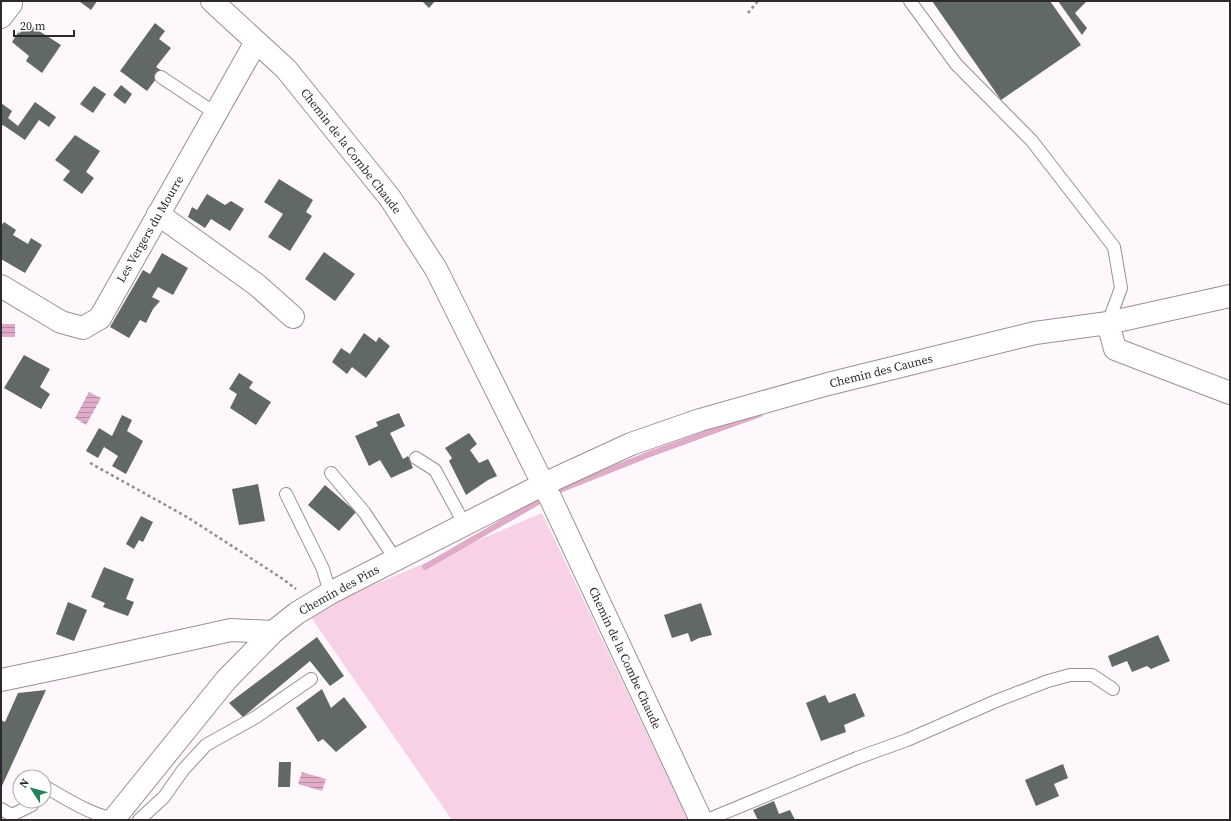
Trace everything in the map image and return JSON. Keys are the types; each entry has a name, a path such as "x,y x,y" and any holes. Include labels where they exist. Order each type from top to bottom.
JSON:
{"street":[{"path":"1,17 11,4 10,1"},
{"name":"Chemin de la Combe Chaude","path":"212,1 286,69 390,198 436,269 547,492 701,820"},
{"name":"Les Vergers du Mourre","path":"1,286 61,322 83,328 100,318 256,42"},
{"path":"158,214 257,286 293,318"},
{"name":"Chemin des Caunes","path":"547,492 631,444 752,404 1035,333 1108,323 1230,296"},
{"path":"1108,323 1115,350 1230,393"},
{"name":"Chemin des Pins","path":"118,820 226,680 273,632 297,613 322,598 465,525 547,492"},
{"path":"1,680 62,668 231,630 273,632"}],"lane":[{"path":"910,1 956,64 1032,141 1114,247 1121,288 1108,323"},
{"path":"161,77 216,113"},
{"path":"416,458 435,470 465,525"},
{"path":"331,474 364,512 396,560"},
{"path":"286,494 323,569 322,598"},
{"path":"707,820 857,758 907,740 996,700 1048,681 1070,675 1092,675 1113,689"},
{"path":"139,820 164,797 183,770 206,745 256,717 311,679"},
{"path":"52,790 94,813 118,820"},
{"path":"1,809 12,814 23,809"}],"path":[{"path":"748,13 758,1"},
{"path":"90,463 187,517 283,579 322,598"}],"shaded area":[{"path":"1,324 15,324 15,337 1,337"},
{"path":"89,392 101,398 86,425 75,418"},
{"path":"542,513 688,820 452,820 308,613"},
{"path":"302,772 326,779 322,791 298,784"}],"building":[{"path":"79,1 97,1 91,10"},
{"path":"422,1 435,1 429,8"},
{"path":"932,1 1050,1 1081,45 1001,100"},
{"path":"1058,1 1087,1 1075,13 1087,28 1082,35"},
{"path":"25,22 61,45 42,73 26,61 29,56 12,42"},
{"path":"155,23 165,31 159,39 171,48 156,67 162,71 147,91 120,71"},
{"path":"121,85 132,94 125,104 113,95"},
{"path":"94,86 106,94 93,113 80,104"},
{"path":"35,102 56,117 49,127 39,120 25,140 3,125 1,127 1,103 12,111 8,118 18,126"},
{"path":"75,135 100,151 86,172 94,178 82,194 63,180 70,171 55,160"},
{"path":"279,179 313,200 306,212 312,216 290,251 268,237 283,214 264,202"},
{"path":"207,194 225,205 231,201 244,209 230,231 211,219 205,228 188,217 192,207 197,210"},
{"path":"4,222 16,230 13,235 28,244 31,238 42,245 25,273 1,259 1,226"},
{"path":"324,252 355,274 335,301 305,279"},
{"path":"162,253 188,268 173,295 158,287 152,297 160,301 153,309 146,323 140,320 129,338 110,327 143,270 150,274"},
{"path":"364,333 376,342 379,337 390,346 366,378 352,367 347,374 332,362 341,348 350,354"},
{"path":"24,355 50,369 40,387 50,394 41,409 4,388"},
{"path":"239,373 253,382 249,388 271,402 256,425 230,408 237,394 229,389"},
{"path":"399,413 405,426 390,433 403,459 408,456 413,468 391,478 380,460 369,466 355,436 378,426 376,422"},
{"path":"122,415 132,420 127,431 143,441 126,474 112,466 118,456 104,447 98,458 86,451 99,428 112,436"},
{"path":"469,433 477,444 470,450 479,463 488,459 497,476 488,480 466,495 449,461 452,458 445,448"},
{"path":"258,484 265,521 239,525 232,489"},
{"path":"325,485 356,512 339,531 308,505"},
{"path":"141,516 153,522 143,542 139,540 134,549 126,544"},
{"path":"104,567 134,579 126,599 134,602 128,616 103,607 105,603 91,597"},
{"path":"68,602 87,610 74,641 56,634"},
{"path":"701,603 712,635 699,638 691,642 688,633 672,638 664,615"},
{"path":"1158,635 1170,661 1151,669 1147,666 1132,672 1127,661 1112,667 1108,656"},
{"path":"317,637 344,676 330,686 310,661 243,717 229,703"},
{"path":"322,689 331,708 344,697 367,727 336,752 323,739 318,742 296,708"},
{"path":"46,690 1,788 1,720 5,722 18,693"},
{"path":"855,693 865,716 844,725 846,732 821,741 806,703 825,695 829,703"},
{"path":"279,762 291,762 290,787 278,787"},
{"path":"1063,764 1068,778 1054,784 1059,796 1036,806 1025,780"},
{"path":"774,801 779,814 790,810 795,820 758,820 753,810"}],"waterway":[{"path":"425,567 557,491 650,454 760,414"}]}
